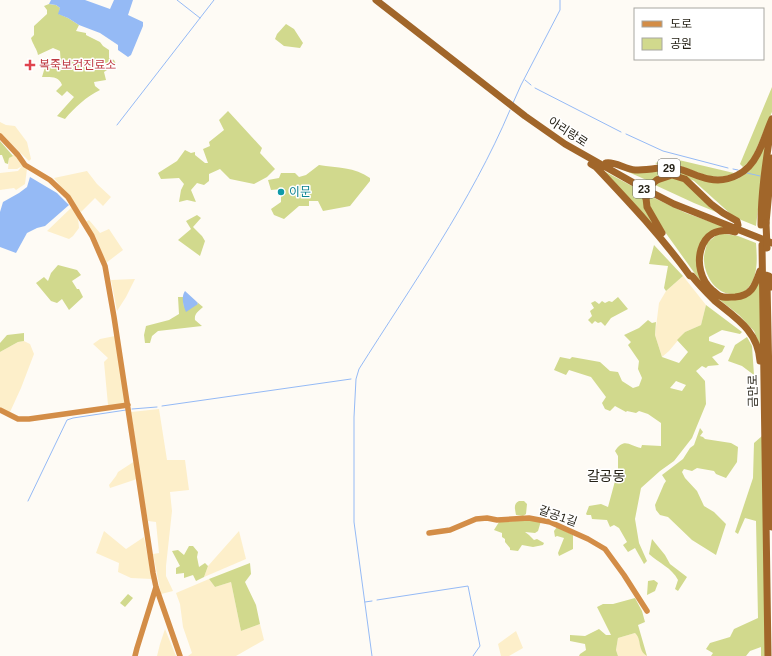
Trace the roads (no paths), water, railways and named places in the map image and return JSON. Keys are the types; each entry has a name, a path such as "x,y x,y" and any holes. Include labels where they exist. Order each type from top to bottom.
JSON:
{"highway":[{"name":"아리랑로","path":"376,0 525,114 580,153 674,204 745,232 767,245"},
{"name":"아리랑로","path":"383,0 499,94"},
{"name":"아리랑로","path":"525,114 606,163 658,191 772,238"},
{"name":"29","path":"606,163 609,162 626,169 634,170 675,168 714,180 731,178 739,175 750,166 757,156 772,119"},
{"name":"금만로","path":"772,126 764,172 761,205 767,245 766,275 771,398 772,527"},
{"path":"580,153 581,157 596,167 634,207 673,253 690,276 692,276 714,299 742,323 752,335 759,354 761,378 764,379"},
{"name":"금만로","path":"764,224 772,158"},
{"path":"692,276 658,228 647,207 646,198 649,190 657,180 672,175 685,179 711,204 737,221 738,225"},
{"path":"745,232 741,234 729,230 720,230 712,233 705,239 701,249 700,264 702,277 710,288 719,296 730,298 741,296 750,292 756,283 762,265"},
{"name":"금만로","path":"767,245 762,265 768,656"},
{"path":"766,275 769,276 772,291"}],"street":[{"path":"0,136 18,155 25,165 50,180 68,197 92,236 105,266 156,587 180,656"},
{"path":"0,410 18,419 29,420 128,405"},
{"name":"갈공1길","path":"429,534 450,530 468,522 487,518 497,520 529,518 550,522 588,539 605,549 647,611"},
{"path":"135,656 156,587"}],"water":[{"path":"51,0 85,0 110,9 114,0 133,0 128,15 143,22 143,26 131,55 128,57 118,50 118,45 100,33 79,25 58,14 60,8 56,5 49,4"},
{"path":"30,177 57,193 69,205 45,226 27,233 16,253 0,247 0,212 3,202 27,187"},
{"path":"185,291 198,304 186,312 183,301"}],"waterway":[{"path":"177,0 200,18"},
{"path":"117,125 214,0"},
{"path":"513,103 560,10 560,0"},
{"path":"525,80 531,85"},
{"path":"535,88 621,132"},
{"path":"372,656 354,522 354,417 356,379 359,369 459,210 510,110"},
{"path":"626,134 663,151 728,168"},
{"path":"733,169 738,170"},
{"path":"747,173 760,176"},
{"path":"162,406 351,379"},
{"path":"132,409 157,407"},
{"path":"28,501 67,420 126,410"},
{"path":"377,600 468,586 480,646 473,656"},
{"path":"365,602 372,601"}],"place":[{"name":"복죽보건진료소","path":"30,65"},
{"name":"이문","path":"281,192"}],"district":[{"name":"갈공동","path":"606,476"}]}
